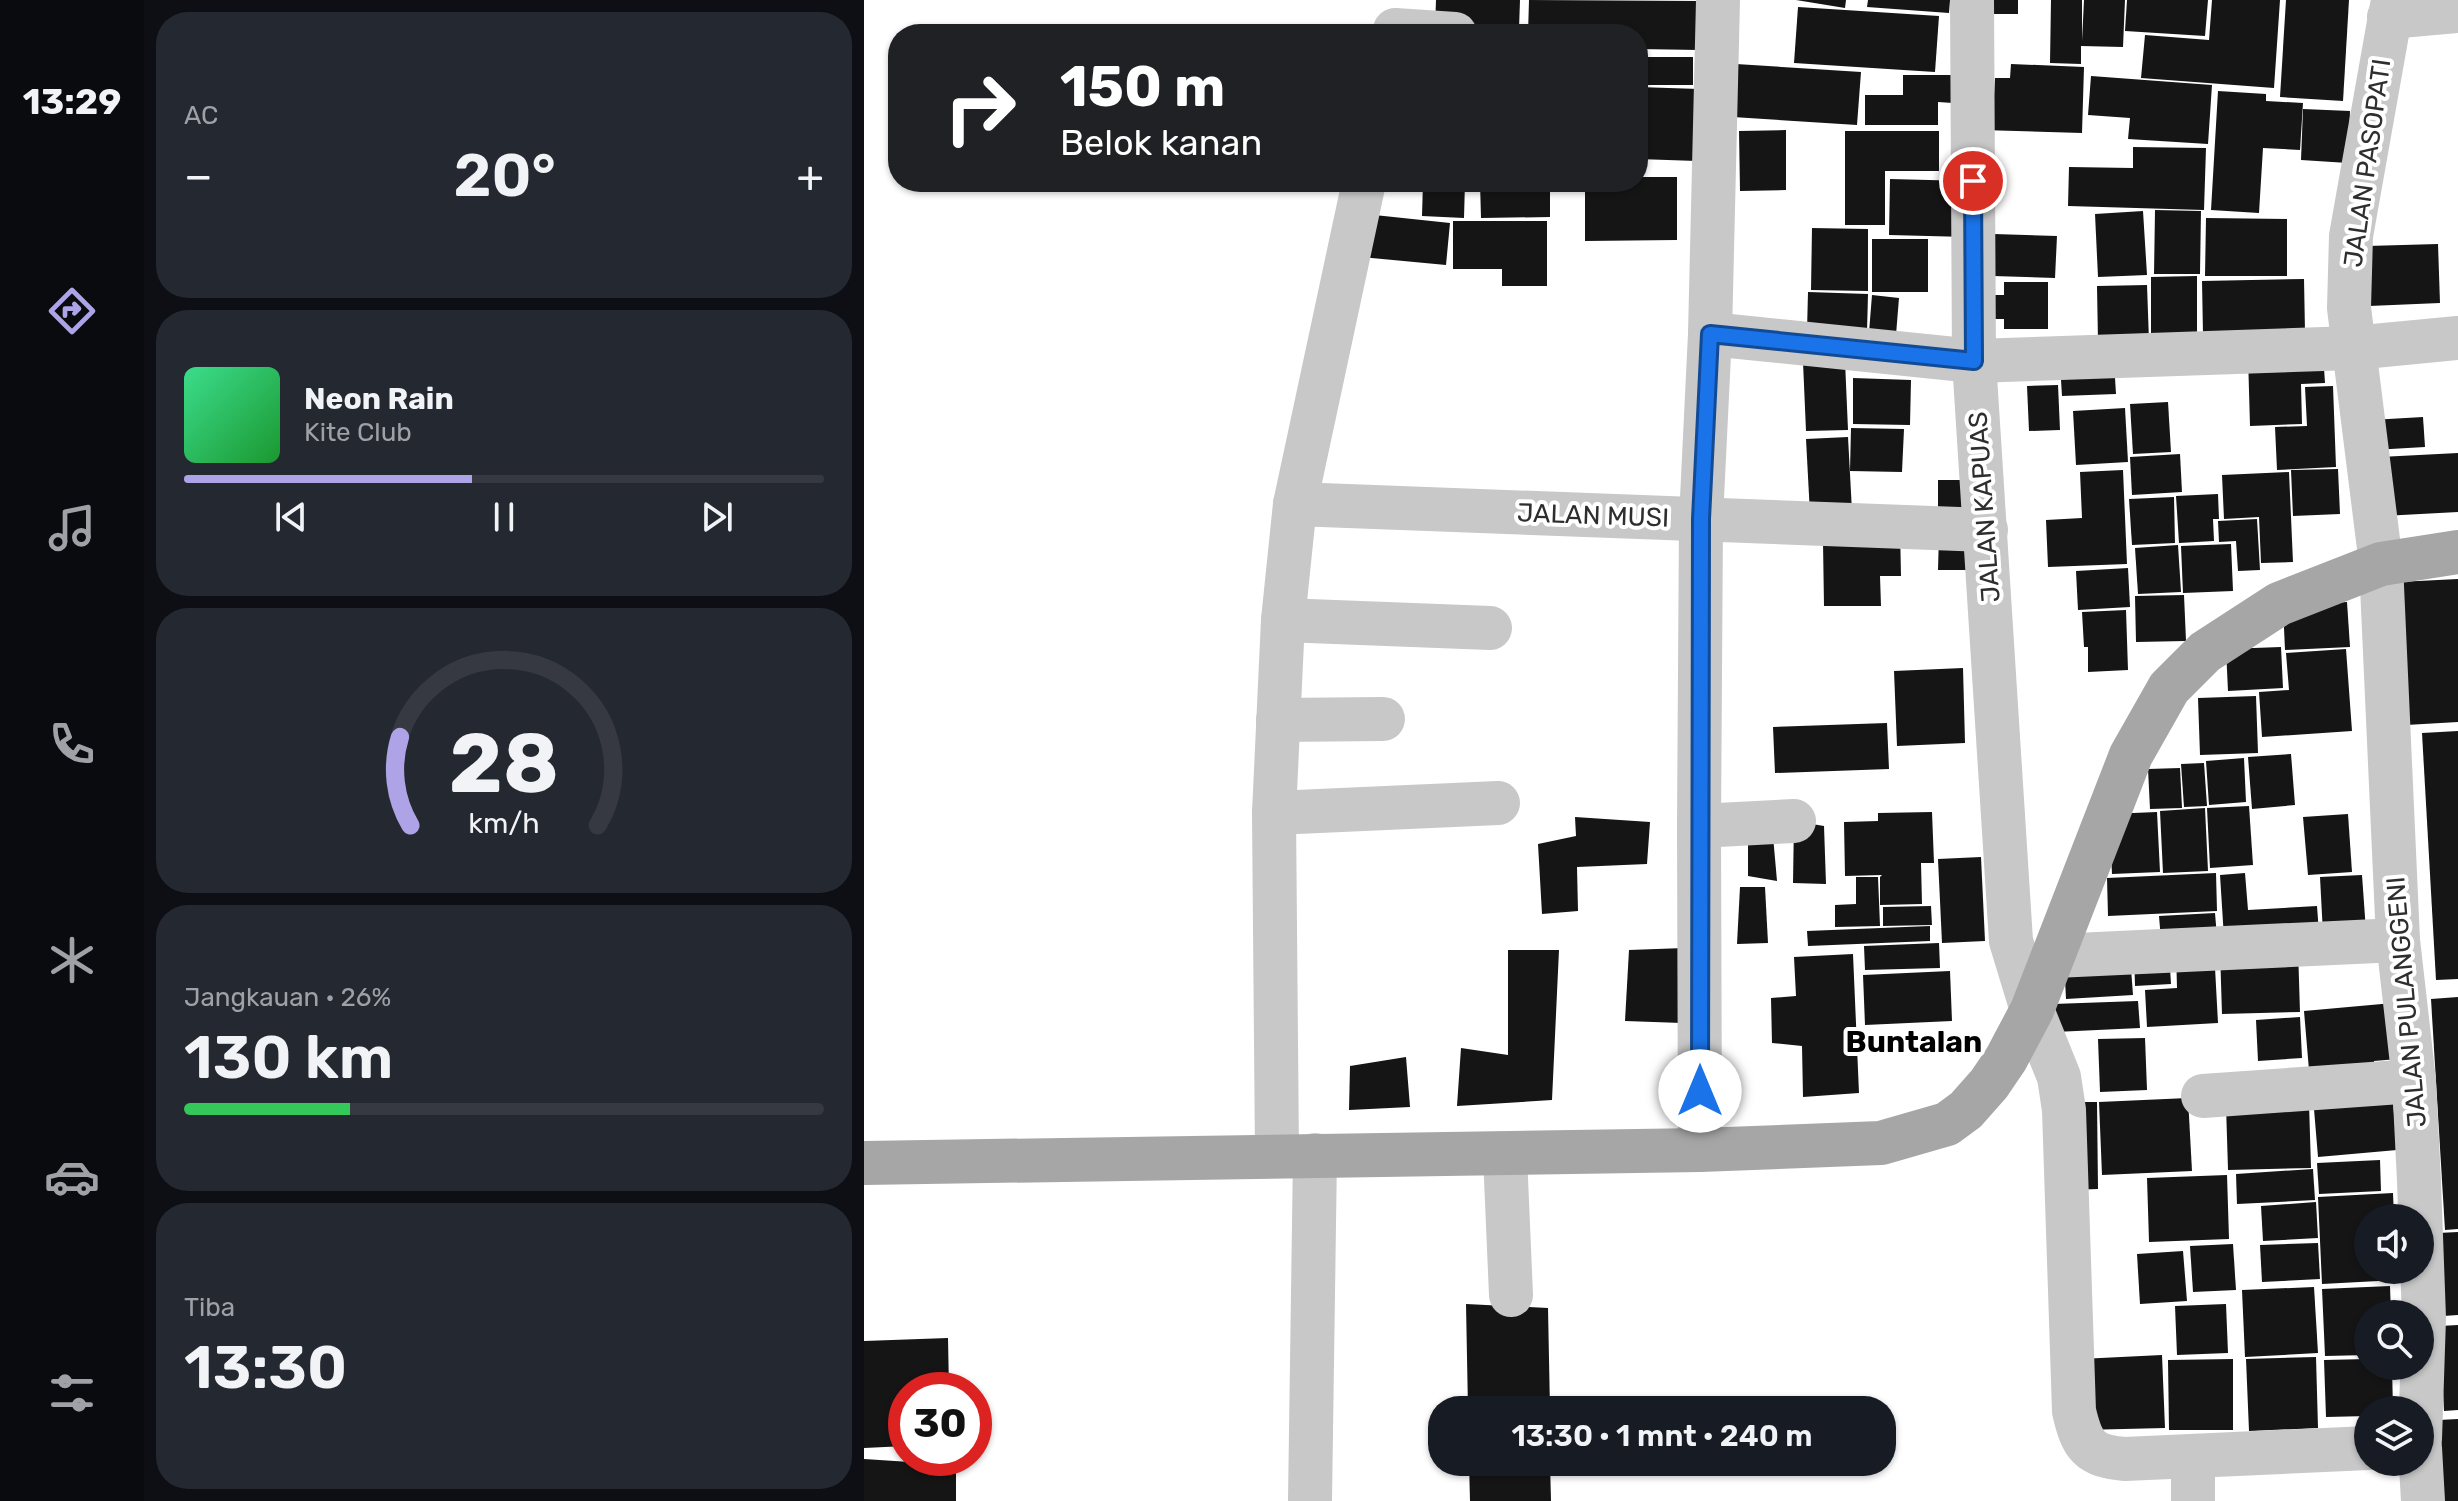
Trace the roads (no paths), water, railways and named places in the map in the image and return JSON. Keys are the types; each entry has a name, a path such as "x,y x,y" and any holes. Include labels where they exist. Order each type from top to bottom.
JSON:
{"main road":[{"path":"864,1163 1700,1150 1881,1143 1947,1124 1966,1110 1989,1084 2032,1010 2131,755 2169,688 2205,652 2279,604 2381,564 2458,552"}],"street":[{"path":"1700,1150 1701,519 1710,334 1718,0"},
{"name":"JALAN KAPUAS","path":"1972,0 1974,361 2011,941 2032,1010 2059,1077 2064,1110 2074,1411 2079,1433 2089,1448 2101,1457 2125,1459 2354,1449"},
{"path":"2391,8 2458,11"},
{"name":"JALAN PASOPATI","path":"2381,564 2349,308 2351,236 2391,8"},
{"path":"1310,1501 1296,1155 1274,813 1283,620 1295,504 1362,192"},
{"path":"1710,334 1974,361 2353,348 2458,338"},
{"name":"JALAN MUSI","path":"1295,504 1986,530"},
{"name":"JALAN PULANGGENI","path":"2381,564 2398,940 2414,1081 2424,1318 2421,1396"},
{"path":"1283,620 1490,628"},
{"path":"1278,720 1383,719"},
{"path":"1274,813 1498,803"},
{"path":"1699,826 1794,821"},
{"path":"2055,956 2398,940"},
{"path":"2203,1096 2414,1081"},
{"path":"1505,1155 1511,1295"},
{"path":"2193,1456 2193,1501"},
{"path":"2422,1476 2423,1501"}],"district":[{"name":"Buntalan","path":"1914,1042"}]}
